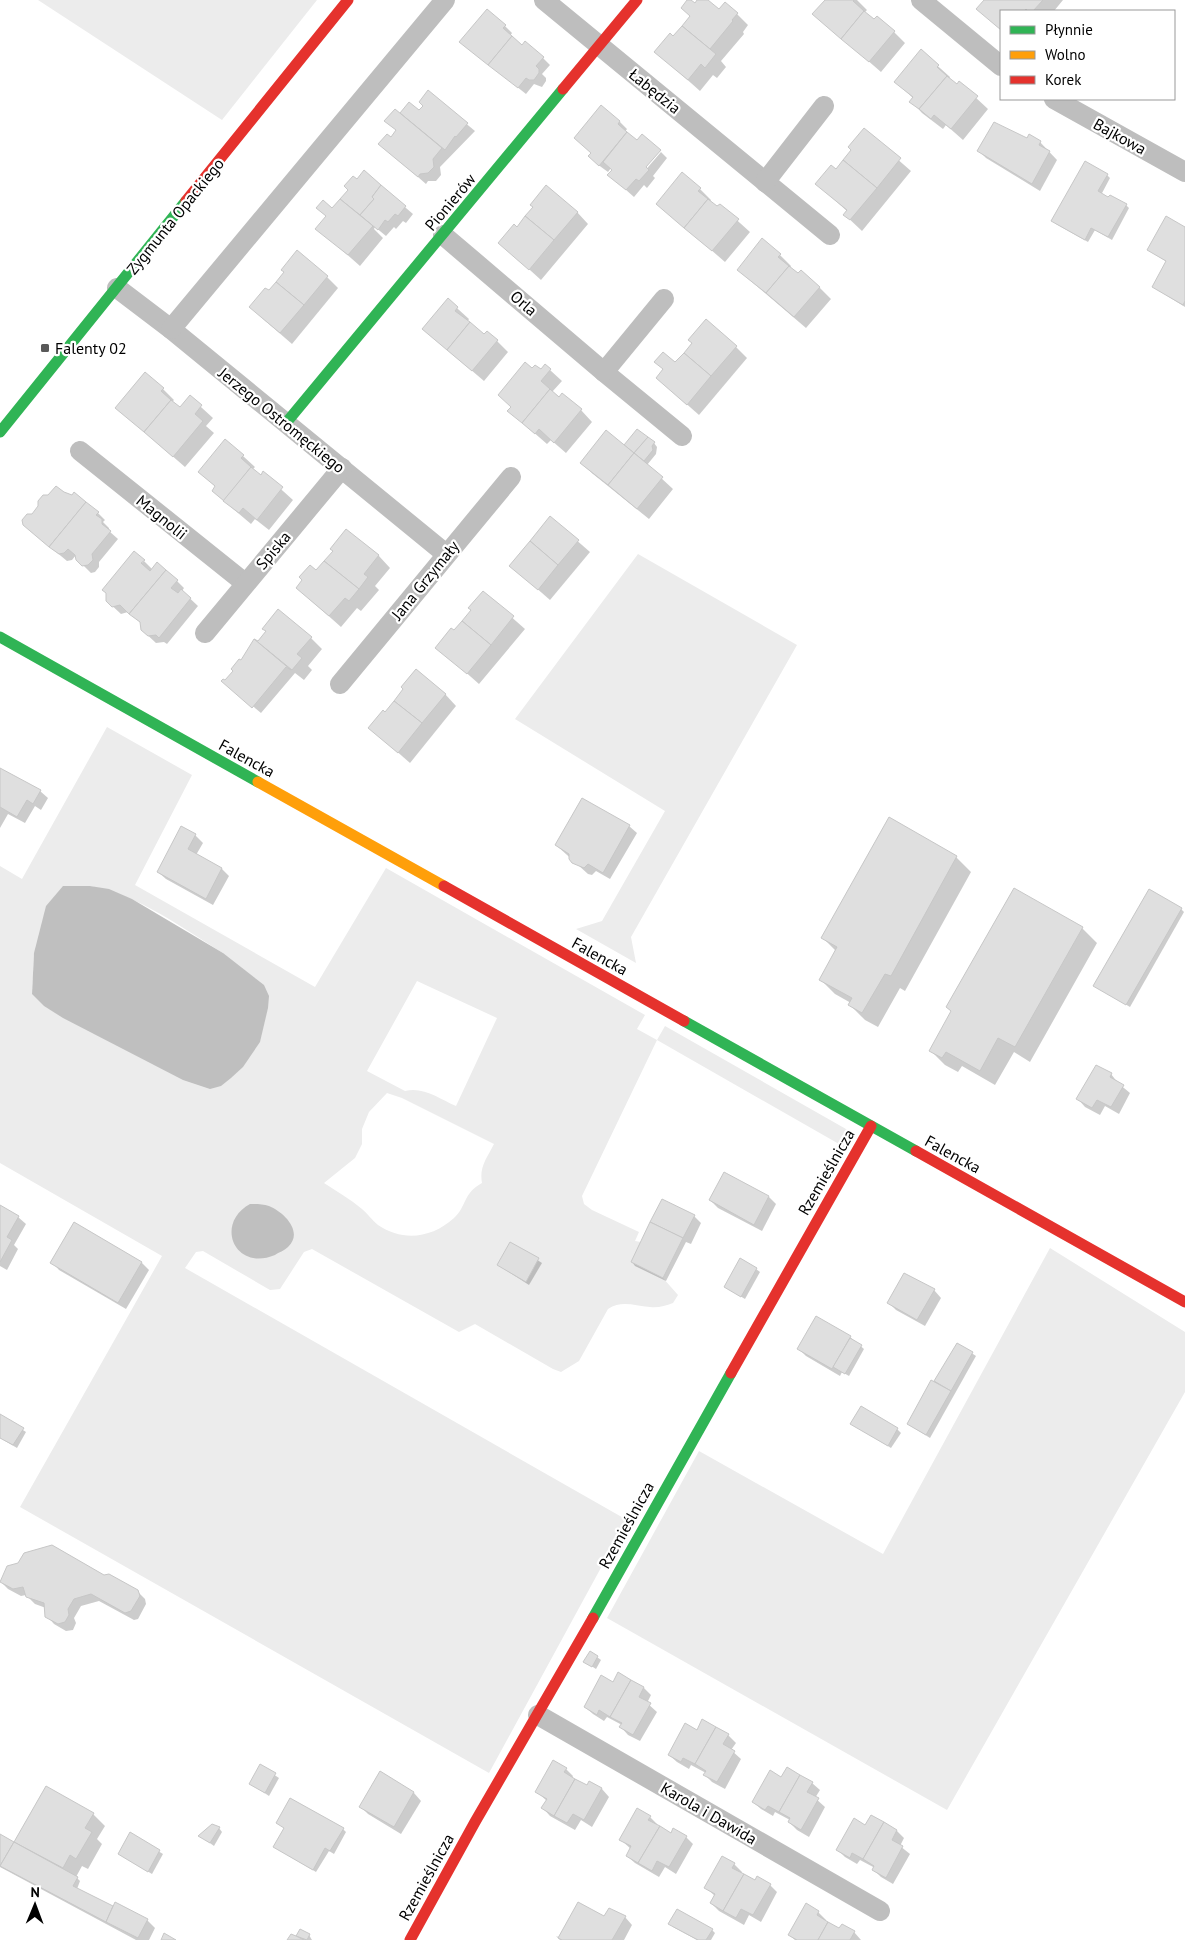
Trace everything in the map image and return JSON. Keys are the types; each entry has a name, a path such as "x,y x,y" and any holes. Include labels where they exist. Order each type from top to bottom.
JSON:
{"street":[{"name":"Zygmunta Opackiego","path":"0,432 348,0"},
{"path":"171,329 445,0"},
{"name":"Łabędzia","path":"544,0 830,235"},
{"name":"Pionierów","path":"286,423 637,0"},
{"path":"921,0 1000,65"},
{"name":"Bajkowa","path":"1056,100 1185,172"},
{"path":"765,182 824,106"},
{"name":"Orla","path":"443,235 682,436"},
{"name":"Jerzego Ostromęckiego","path":"117,288 171,329 446,554"},
{"path":"604,372 664,299"},
{"name":"Magnolii","path":"80,451 245,583"},
{"name":"Spiska","path":"204,633 342,468"},
{"name":"Jana Grzymały","path":"340,684 511,477"},
{"name":"Falencka","path":"0,637 1185,1302"},
{"name":"Rzemieślnicza","path":"410,1940 475,1822 538,1715 871,1126"},
{"name":"Karola i Dawida","path":"538,1715 880,1911"}],"shaded area":[{"path":"38,0 317,0 222,120"},
{"path":"638,554 797,645 631,937 636,963 576,929 602,921 665,811 515,719"},
{"path":"107,727 192,775 135,885 315,987 386,868 645,1015 637,1029 657,1040 582,1196 584,1204 592,1210 639,1232 635,1241 641,1242 631,1262 663,1278 678,1295 673,1303 662,1306 623,1304 608,1309 579,1361 561,1372 475,1324 459,1332 312,1249 304,1252 280,1289 270,1290 203,1251 196,1252 185,1268 627,1520 489,1773 20,1507 162,1256 0,1163 0,866 22,879","holes":["90,886 108,890 143,905 176,923 223,953 32,994 34,953","417,981 497,1018 456,1106 425,1092 418,1090 405,1091 367,1071","387,1093 402,1098 494,1144 483,1167 482,1183 471,1191 458,1213 445,1225 436,1230 417,1235 397,1234 378,1225 357,1205 324,1183 355,1158 362,1144 362,1129 369,1112"]},
{"path":"63,886 90,886 109,889 132,899 223,953 264,985 269,996 260,1042 243,1067 221,1086 210,1089 183,1080 63,1018 44,1006 32,994 34,953 46,906"},
{"path":"665,1026 853,1133 843,1151 839,1144 657,1040"},
{"path":"250,1204 269,1206 286,1218 293,1229 294,1235 286,1248 275,1255 261,1259 249,1257 240,1252 234,1243 233,1223 239,1213"},
{"path":"1050,1248 1185,1332 1185,1392 947,1810 607,1618 699,1451 883,1554"}],"building":[{"path":"687,0 695,3 697,0 708,0 719,9 725,2 738,13 710,49 682,26 690,16 681,8"},
{"path":"825,0 854,0 864,11 841,39 812,14"},
{"path":"984,0 1043,0 1034,10 1000,10 1000,29 976,9"},
{"path":"487,9 506,25 503,28 512,36 488,65 459,42"},
{"path":"864,11 874,19 877,16 895,31 869,62 841,39"},
{"path":"682,26 716,54 705,68 701,64 688,80 654,52 670,33 673,36"},
{"path":"512,36 522,45 525,41 544,57 536,66 539,69 539,73 534,80 526,78 518,88 488,65"},
{"path":"921,49 939,65 937,67 947,76 919,109 909,102 913,97 894,82"},
{"path":"947,76 957,84 959,81 978,96 951,129 934,115 931,119 919,109"},
{"path":"428,90 468,123 445,150 400,113 409,102 419,110 423,106 419,102"},
{"path":"601,105 620,121 618,124 627,132 599,166 588,156 591,153 574,138"},
{"path":"395,109 442,148 433,159 434,167 428,173 420,174 418,177 378,144 387,134 391,137 396,130 384,121"},
{"path":"994,122 1027,138 1029,134 1041,141 1039,145 1050,151 1032,184 977,151"},
{"path":"864,128 901,158 877,188 843,160 851,150 848,147"},
{"path":"627,132 637,140 642,134 661,150 646,167 649,170 639,181 636,179 626,190 607,175 612,170 603,162"},
{"path":"843,160 877,188 850,220 843,215 847,210 815,184 831,165 836,169"},
{"path":"1085,161 1108,174 1098,191 1127,204 1108,237 1091,228 1085,240 1051,221"},
{"path":"364,170 381,185 372,197 374,199 360,215 340,199 348,190 344,186 353,176 357,179"},
{"path":"682,172 701,188 698,191 708,199 684,228 656,204"},
{"path":"381,185 406,206 398,216 395,214 388,222 385,220 378,230 360,215 374,199 372,197"},
{"path":"546,185 578,212 554,240 525,216 533,207 530,205"},
{"path":"340,199 373,226 348,255 315,229 326,216 316,208 323,200 332,208"},
{"path":"708,199 717,206 720,204 739,219 712,251 684,228"},
{"path":"525,216 554,240 529,270 498,243 514,224 517,227"},
{"path":"1166,216 1185,227 1185,301 1183,305 1152,287 1166,261 1147,250"},
{"path":"762,238 781,254 778,257 789,266 766,293 737,270"},
{"path":"297,250 328,276 304,305 276,282 284,272 281,270"},
{"path":"789,266 798,273 801,270 820,287 794,317 766,293"},
{"path":"276,282 304,305 280,333 249,307 265,288 269,290"},
{"path":"448,298 458,307 455,311 470,322 447,350 422,329"},
{"path":"706,319 737,346 711,376 684,353 692,343 688,340"},
{"path":"470,322 484,334 487,331 498,340 472,371 447,350"},
{"path":"663,352 675,362 684,353 711,376 687,405 656,378 663,369 654,362"},
{"path":"525,362 532,368 535,365 541,369 545,364 551,369 541,381 550,389 522,423 507,411 511,407 498,395"},
{"path":"145,372 164,388 161,391 171,400 144,432 115,408"},
{"path":"550,389 559,397 562,393 582,409 554,443 539,429 535,434 522,423"},
{"path":"190,395 202,405 195,414 203,421 173,457 144,432 171,400 180,407"},
{"path":"637,429 648,437 634,453 624,445"},
{"path":"606,430 634,453 608,485 580,463"},
{"path":"648,437 655,442 652,446 653,450 644,461 634,453"},
{"path":"225,439 244,455 241,458 251,467 224,501 212,491 215,486 198,472"},
{"path":"634,453 663,477 637,509 608,485"},
{"path":"251,467 261,475 263,471 283,487 257,520 243,508 239,513 223,501"},
{"path":"56,486 72,495 74,492 86,502 49,547 23,525 22,520 27,514 32,514 43,495 48,495"},
{"path":"86,502 99,512 96,515 102,519 102,524 111,531 92,554 93,560 88,565 82,566 76,560 75,555 68,549 64,553 59,554 49,547"},
{"path":"550,516 579,540 558,565 530,541"},
{"path":"346,529 379,555 364,574 368,577 359,589 324,561 333,551 330,549"},
{"path":"530,541 558,565 538,590 509,566"},
{"path":"134,551 145,560 141,563 150,571 157,562 166,570 129,614 120,605 112,607 106,601 106,593 102,590"},
{"path":"324,561 359,589 349,601 345,598 329,616 296,588 302,580 299,577 310,565 316,570"},
{"path":"166,570 178,580 171,588 178,593 181,589 191,598 159,638 156,635 148,636 141,630 140,622 129,614"},
{"path":"483,591 514,616 491,645 462,621 471,610 468,608"},
{"path":"278,609 312,637 297,654 302,658 292,670 254,639 258,641 266,631 262,629"},
{"path":"462,621 491,645 467,674 435,648 451,628 454,630"},
{"path":"254,639 291,670 286,667 252,708 221,681 225,680 233,671 231,669 239,659 241,660"},
{"path":"416,669 446,694 422,723 394,701 403,689 401,687"},
{"path":"394,701 422,723 398,753 368,728 383,710 385,712"},
{"path":"0,768 41,790 33,804 27,800 17,817 0,807"},
{"path":"582,798 630,825 603,873 588,864 584,868 572,863 569,859 569,854 555,845"},
{"path":"889,817 957,856 891,976 885,974 862,1013 848,1005 852,998 819,980 837,947 821,938"},
{"path":"181,826 196,834 188,849 222,868 206,899 157,872"},
{"path":"1014,888 1083,927 1015,1047 998,1038 980,1071 946,1052 942,1058 929,1051 951,1011 946,1007"},
{"path":"1149,889 1182,908 1126,1005 1093,986"},
{"path":"1096,1065 1112,1073 1110,1077 1124,1085 1111,1107 1097,1100 1092,1108 1076,1099"},
{"path":"724,1172 769,1196 754,1225 709,1200"},
{"path":"662,1199 695,1215 683,1238 650,1222"},
{"path":"0,1205 19,1216 7,1237 12,1240 0,1262"},
{"path":"74,1222 142,1262 118,1303 50,1263"},
{"path":"650,1222 683,1238 663,1278 631,1262"},
{"path":"510,1242 539,1258 526,1282 497,1265"},
{"path":"740,1258 757,1268 741,1297 724,1287"},
{"path":"904,1273 935,1289 917,1320 887,1303"},
{"path":"816,1316 851,1336 832,1369 797,1349"},
{"path":"850,1338 862,1345 845,1374 833,1367"},
{"path":"957,1343 973,1352 951,1391 934,1381"},
{"path":"931,1380 951,1391 926,1435 907,1424"},
{"path":"861,1406 898,1428 888,1446 850,1424"},
{"path":"0,1414 24,1428 13,1445 0,1438"},
{"path":"52,1545 104,1575 109,1574 138,1590 140,1596 131,1611 125,1613 91,1594 74,1599 68,1609 69,1615 65,1622 58,1624 45,1617 44,1603 26,1597 23,1587 13,1589 0,1582 7,1566 18,1563 24,1553"},
{"path":"590,1651 598,1656 592,1667 583,1662"},
{"path":"618,1672 631,1680 610,1717 599,1710 597,1715 584,1707 601,1675 613,1682"},
{"path":"631,1680 644,1687 639,1697 651,1703 633,1735 619,1727 622,1723 610,1717"},
{"path":"702,1719 716,1727 695,1764 683,1758 681,1762 668,1755 685,1723 697,1730"},
{"path":"716,1727 729,1734 723,1744 735,1751 717,1782 703,1775 706,1771 695,1764"},
{"path":"553,1760 567,1768 564,1772 575,1779 554,1816 541,1808 547,1799 535,1792"},
{"path":"260,1764 276,1773 265,1793 249,1784"},
{"path":"787,1767 800,1775 779,1812 768,1806 765,1810 752,1802 770,1770 781,1777"},
{"path":"380,1771 414,1792 394,1827 359,1807"},
{"path":"800,1775 813,1782 807,1792 819,1798 801,1830 788,1822 790,1818 779,1812"},
{"path":"575,1779 587,1785 589,1781 602,1788 584,1820 573,1814 567,1823 554,1816"},
{"path":"46,1786 94,1813 85,1828 92,1832 76,1859 70,1855 63,1868 14,1842"},
{"path":"290,1798 344,1828 330,1851 325,1848 313,1870 273,1847 284,1828 276,1823"},
{"path":"637,1808 651,1816 648,1820 660,1826 638,1863 626,1856 631,1846 619,1840"},
{"path":"871,1815 884,1822 863,1859 852,1853 850,1858 836,1850 854,1818 865,1825"},
{"path":"884,1822 897,1830 892,1840 903,1846 886,1878 872,1870 874,1866 863,1859"},
{"path":"212,1824 220,1827 210,1843 198,1836"},
{"path":"660,1826 671,1833 673,1828 687,1836 669,1867 657,1861 652,1871 638,1863"},
{"path":"130,1832 160,1850 148,1872 118,1854"},
{"path":"0,1834 14,1842 0,1866"},
{"path":"14,1842 78,1877 73,1886 113,1906 106,1922 0,1866"},
{"path":"722,1856 735,1863 732,1868 744,1874 723,1911 710,1903 715,1894 704,1888"},
{"path":"744,1874 755,1880 757,1876 771,1884 753,1915 741,1909 736,1918 723,1911"},
{"path":"115,1902 148,1919 138,1938 106,1922"},
{"path":"578,1902 604,1916 609,1908 626,1916 612,1940 562,1940 558,1938"},
{"path":"806,1903 819,1911 817,1915 828,1922 818,1940 797,1940 788,1935"},
{"path":"677,1909 713,1929 706,1940 698,1940 668,1924"},
{"path":"828,1922 839,1928 842,1924 855,1931 850,1940 818,1940"},
{"path":"300,1929 310,1934 307,1940 296,1936"},
{"path":"164,1933 176,1940 161,1940"},
{"path":"291,1934 296,1936 304,1940 287,1940"}],"traffic: fast":[{"path":"286,423 563,89"},
{"path":"0,432 186,201"},
{"path":"0,637 258,782"},
{"path":"684,1021 916,1151"},
{"path":"593,1618 731,1373"}],"traffic: slow":[{"path":"258,782 444,886"}],"traffic: jam":[{"path":"186,201 348,0"},
{"path":"563,89 637,0"},
{"path":"444,886 684,1021"},
{"path":"731,1373 871,1126"},
{"path":"916,1151 1185,1302"},
{"path":"410,1940 475,1822 593,1618"}],"place":[{"name":"Falenty 02","path":"45,348"}]}
